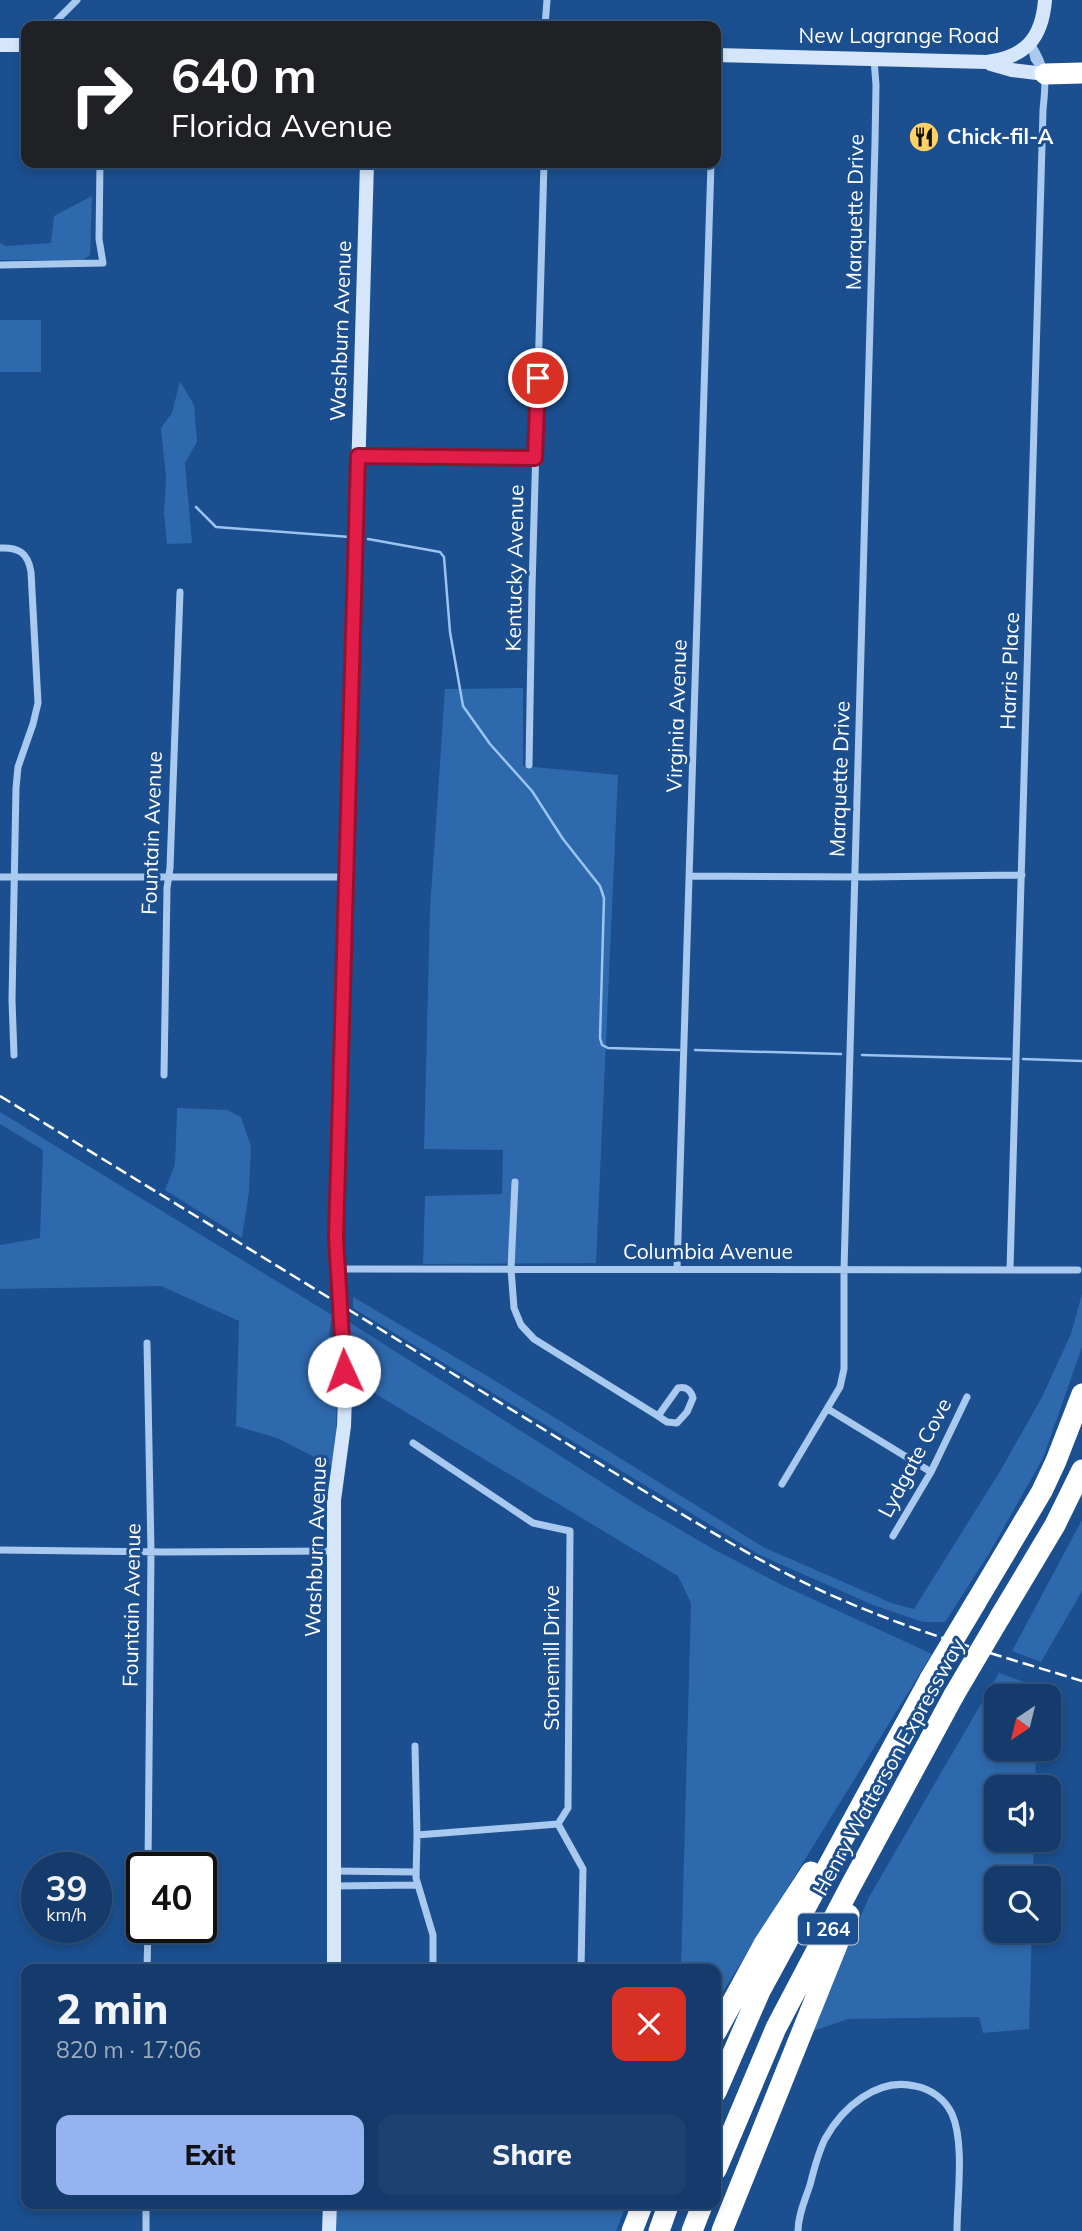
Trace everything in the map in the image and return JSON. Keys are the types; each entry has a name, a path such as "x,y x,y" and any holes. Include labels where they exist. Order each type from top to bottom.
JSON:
{"highway":[{"path":"1045,74 1082,73"},
{"name":"Henry Watterson Expressway","path":"721,2081 760,1991 930,1679 1042,1491 1082,1394"},
{"name":"Henry Watterson Expressway","path":"721,2158 776,2028 849,1889 954,1695 1055,1525 1082,1471"},
{"path":"721,2023 764,1944 894,1745"},
{"path":"722,2231 827,1967 920,1757"},
{"path":"632,2231 641,2209"},
{"path":"659,2231 667,2209"},
{"path":"692,2231 701,2209"}],"street":[{"path":"57,21 77,0"},
{"path":"545,21 547,0"},
{"name":"New Lagrange Road","path":"721,55 987,62 1007,60 1031,43 1042,23 1045,0"},
{"name":"Harris Place","path":"1010,1269 1045,74 1045,67 1031,43"},
{"path":"0,44 21,45"},
{"name":"Marquette Drive","path":"782,1483 840,1387 844,1368 844,1270 876,85 874,58"},
{"path":"987,62 1012,71 1045,74"},
{"path":"0,265 103,263 99,239 100,168"},
{"name":"Washburn Avenue","path":"334,1964 334,1500 344,1426 345,1396 337,1213 367,168"},
{"name":"Kentucky Avenue","path":"528,765 544,168"},
{"name":"Virginia Avenue","path":"677,1269 711,168"},
{"path":"358,456 535,458"},
{"path":"0,548 14,548 25,554 32,572 38,703 17,777 12,1000 14,1055"},
{"name":"Fountain Avenue","path":"163,1075 167,888 180,592"},
{"path":"690,876 1022,875"},
{"path":"0,877 347,877"},
{"path":"515,1182 511,1269 514,1308 524,1330 552,1351 658,1416 672,1423 681,1420 692,1404 690,1391 678,1388 658,1416"},
{"name":"Columbia Avenue","path":"338,1269 1078,1270"},
{"name":"Fountain Avenue","path":"147,1343 151,1551 148,1852"},
{"name":"Lydgate Cove","path":"893,1536 931,1472 967,1397"},
{"path":"828,1409 931,1472"},
{"name":"Stonemill Drive","path":"413,1443 533,1523 570,1531 568,1808 558,1824"},
{"path":"0,1550 334,1551"},
{"path":"415,1746 417,1885 433,1935 433,1964"},
{"path":"418,1835 558,1824 583,1869 581,1964"},
{"path":"334,1879 416,1872"},
{"path":"334,1879 417,1885"},
{"path":"147,1964 148,1943"},
{"path":"798,2231 819,2155 834,2125 857,2101 872,2092 885,2086 910,2084 931,2091 947,2106 952,2115 959,2140 957,2231"},
{"path":"146,2209 146,2231"},
{"path":"329,2231 330,2209"}],"shaded area":[{"path":"92,196 90,255 83,260 0,260 0,243 6,246 51,243 54,216"},
{"path":"0,320 41,320 41,372 0,372"},
{"path":"180,381 194,405 197,442 185,463 192,543 167,544 164,513 166,477 161,428 172,413"},
{"path":"523,688 523,766 618,775 596,1263 423,1264 425,1196 502,1194 503,1150 424,1149 430,910 445,689"},
{"path":"177,1108 227,1110 241,1117 251,1147 249,1192 242,1238 165,1190 175,1164"},
{"path":"0,1112 332,1315 329,1334 337,1374 336,1434 332,1466 277,1438 236,1426 239,1321 161,1286 0,1289 0,1245 40,1238 43,1150 0,1124"},
{"path":"1082,1294 1082,1347 1043,1458 990,1552 945,1622 923,1622 873,1605 760,1555 353,1308 353,1297 494,1380 765,1548 894,1604 914,1609 999,1473 1042,1397 1071,1334"},
{"path":"349,1322 636,1504 715,1550 782,1585 932,1654 721,1995 721,1964 681,1964 691,1603 678,1576 351,1379"},
{"path":"1082,1520 1082,1591 1041,1662 1012,1651"},
{"path":"999,1673 1030,1684 993,1684"},
{"path":"984,1699 984,1761 1036,1761 1035,1775 984,1775 984,1852 1034,1852 1033,1866 984,1866 984,1943 1032,1943 1029,2029 983,2033 979,2017 848,2019 810,2032 869,1897"},
{"path":"336,2209 625,2209 616,2231 336,2231"}],"waterway":[{"path":"196,507 216,527 350,537"},
{"path":"368,539 440,552 444,557 450,632 463,706 490,744 532,791 563,839 600,886 604,898 602,1045 608,1048 679,1050"},
{"path":"695,1050 841,1054"},
{"path":"862,1055 1010,1059"},
{"path":"1023,1059 1082,1061"}],"railway":[{"path":"0,1096 761,1560 820,1590 899,1623 1082,1681"}],"place":[{"name":"Chick-fil-A","path":"924,137"}],"route":[{"path":"344,1371 336,1238 358,456 535,458 538,378"}]}
